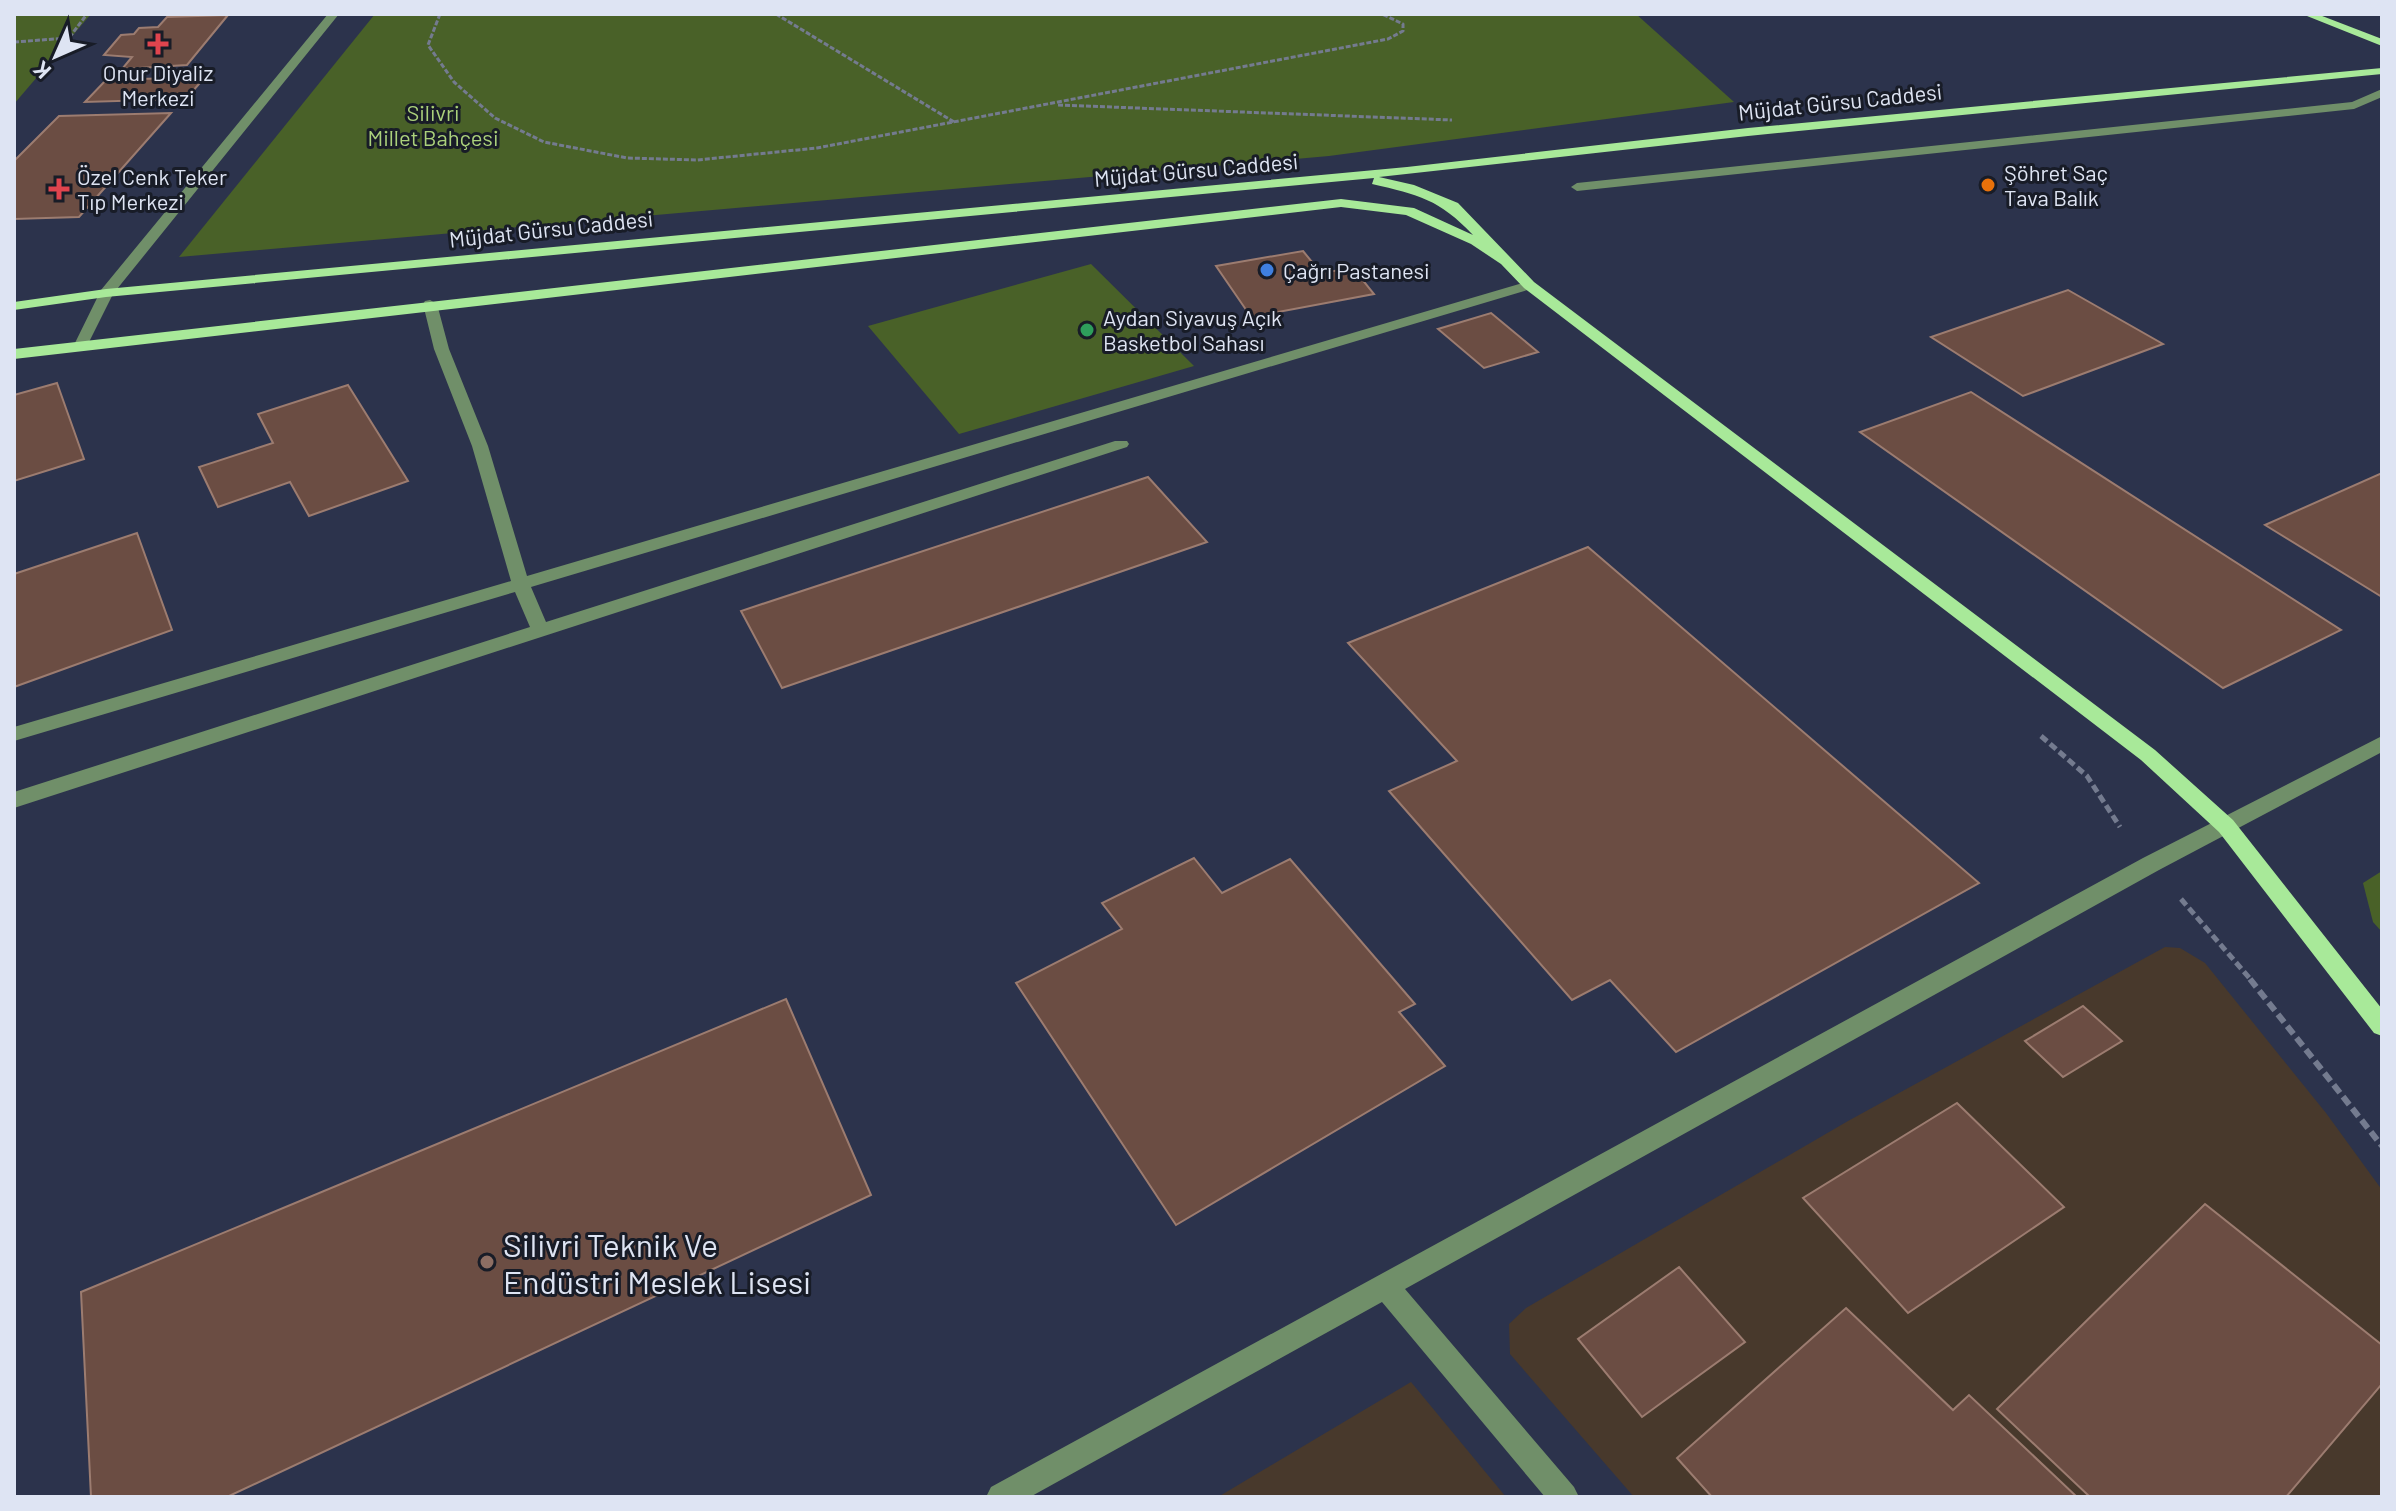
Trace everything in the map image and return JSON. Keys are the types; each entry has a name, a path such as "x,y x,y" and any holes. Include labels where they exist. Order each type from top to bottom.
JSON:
{"main road":[{"path":"2311,16 2382,31"},
{"path":"2311,16 2382,43"},
{"name":"Müjdat Gürsu Caddesi","path":"14,306 106,293 1357,176 1548,157 1748,132 2382,71"},
{"path":"1357,176 1409,188 1453,206 1529,285 2148,755 2226,826 2382,1026"},
{"name":"Müjdat Gürsu Caddesi","path":"14,354 430,304 1341,203 1409,211 1476,241 1505,261"}],"street":[{"path":"80,347 106,293 334,14"},
{"path":"1577,187 2354,105 2382,93"},
{"path":"14,734 1529,285"},
{"path":"430,304 434,330 472,422 518,584 541,631"},
{"path":"14,800 1121,444"},
{"path":"1001,1497 2151,864 2382,743"},
{"path":"1384,1284 1564,1497"}],"path":[{"path":"14,42 69,38 87,14"},
{"path":"440,14 428,45 454,82 495,118 544,142 627,158 697,160 817,148 955,123 1388,39 1403,31 1403,24 1382,14"},
{"path":"776,14 955,123"},
{"path":"1049,105 1462,121"},
{"path":"2039,734 2087,776 2117,824 2285,1020 2382,1146"}],"shaded area":[{"path":"2165,947 2180,948 2205,963 2326,1113 2382,1190 2382,1497 1634,1497 1510,1354 1509,1324 1526,1308 1848,1121"},
{"path":"1411,1382 1506,1497 1218,1497"}],"green space":[{"path":"14,14 91,14 14,104"},
{"name":"Silivri Millet Bahçesi","path":"375,14 1636,14 1734,102 1329,156 179,257"},
{"path":"1091,264 1194,366 959,434 868,326"},
{"path":"2382,871 2382,932 2373,922 2363,883"}],"building":[{"name":"Onur Diyaliz Merkezi","path":"228,15 187,65 122,69 132,57 104,55 121,35 134,34 139,28 158,27 167,17"},
{"path":"205,77 186,99 85,102 106,80"},
{"name":"Özel Cenk Teker Tıp Merkezi","path":"171,113 79,217 14,219 14,161 59,116"},
{"path":"1303,251 1321,273 1353,268 1374,294 1251,317 1216,266"},
{"path":"2068,290 2163,344 2023,396 1931,337"},
{"path":"1491,313 1538,352 1484,368 1438,329"},
{"path":"57,383 84,459 14,481 14,395"},
{"path":"348,385 408,481 309,516 290,482 218,507 199,467 273,443 258,414"},
{"path":"1971,392 2341,630 2223,688 1860,432"},
{"path":"2382,473 2382,597 2265,525"},
{"path":"1148,477 1207,542 782,688 741,611"},
{"path":"137,533 172,630 14,687 14,574"},
{"path":"1588,547 1979,883 1676,1052 1610,980 1572,1000 1389,791 1457,761 1348,643"},
{"path":"1194,858 1222,893 1290,859 1415,1004 1399,1012 1445,1066 1176,1225 1016,983 1122,929 1102,903"},
{"name":"Silivri Teknik Ve Endüstri Meslek Lisesi","path":"786,999 871,1195 227,1497 91,1497 81,1292"},
{"path":"2083,1006 2122,1041 2063,1077 2025,1041"},
{"path":"1957,1103 2064,1207 1908,1313 1803,1198"},
{"path":"2205,1204 2382,1345 2382,1384 2286,1497 2090,1497 1997,1409"},
{"path":"1679,1267 1745,1342 1642,1417 1578,1339"},
{"path":"1846,1308 1953,1410 1969,1395 2077,1497 1712,1497 1677,1458"}],"place":[{"name":"Onur Diyaliz Merkezi","path":"158,44"},
{"name":"Şöhret Saç Tava Balık","path":"1988,185"},
{"name":"Özel Cenk Teker Tıp Merkezi","path":"59,189"},
{"name":"Çağrı Pastanesi","path":"1267,270"},
{"name":"Aydan Siyavuş Açık Basketbol Sahası","path":"1087,330"},
{"name":"Silivri Teknik Ve Endüstri Meslek Lisesi","path":"487,1262"}]}
